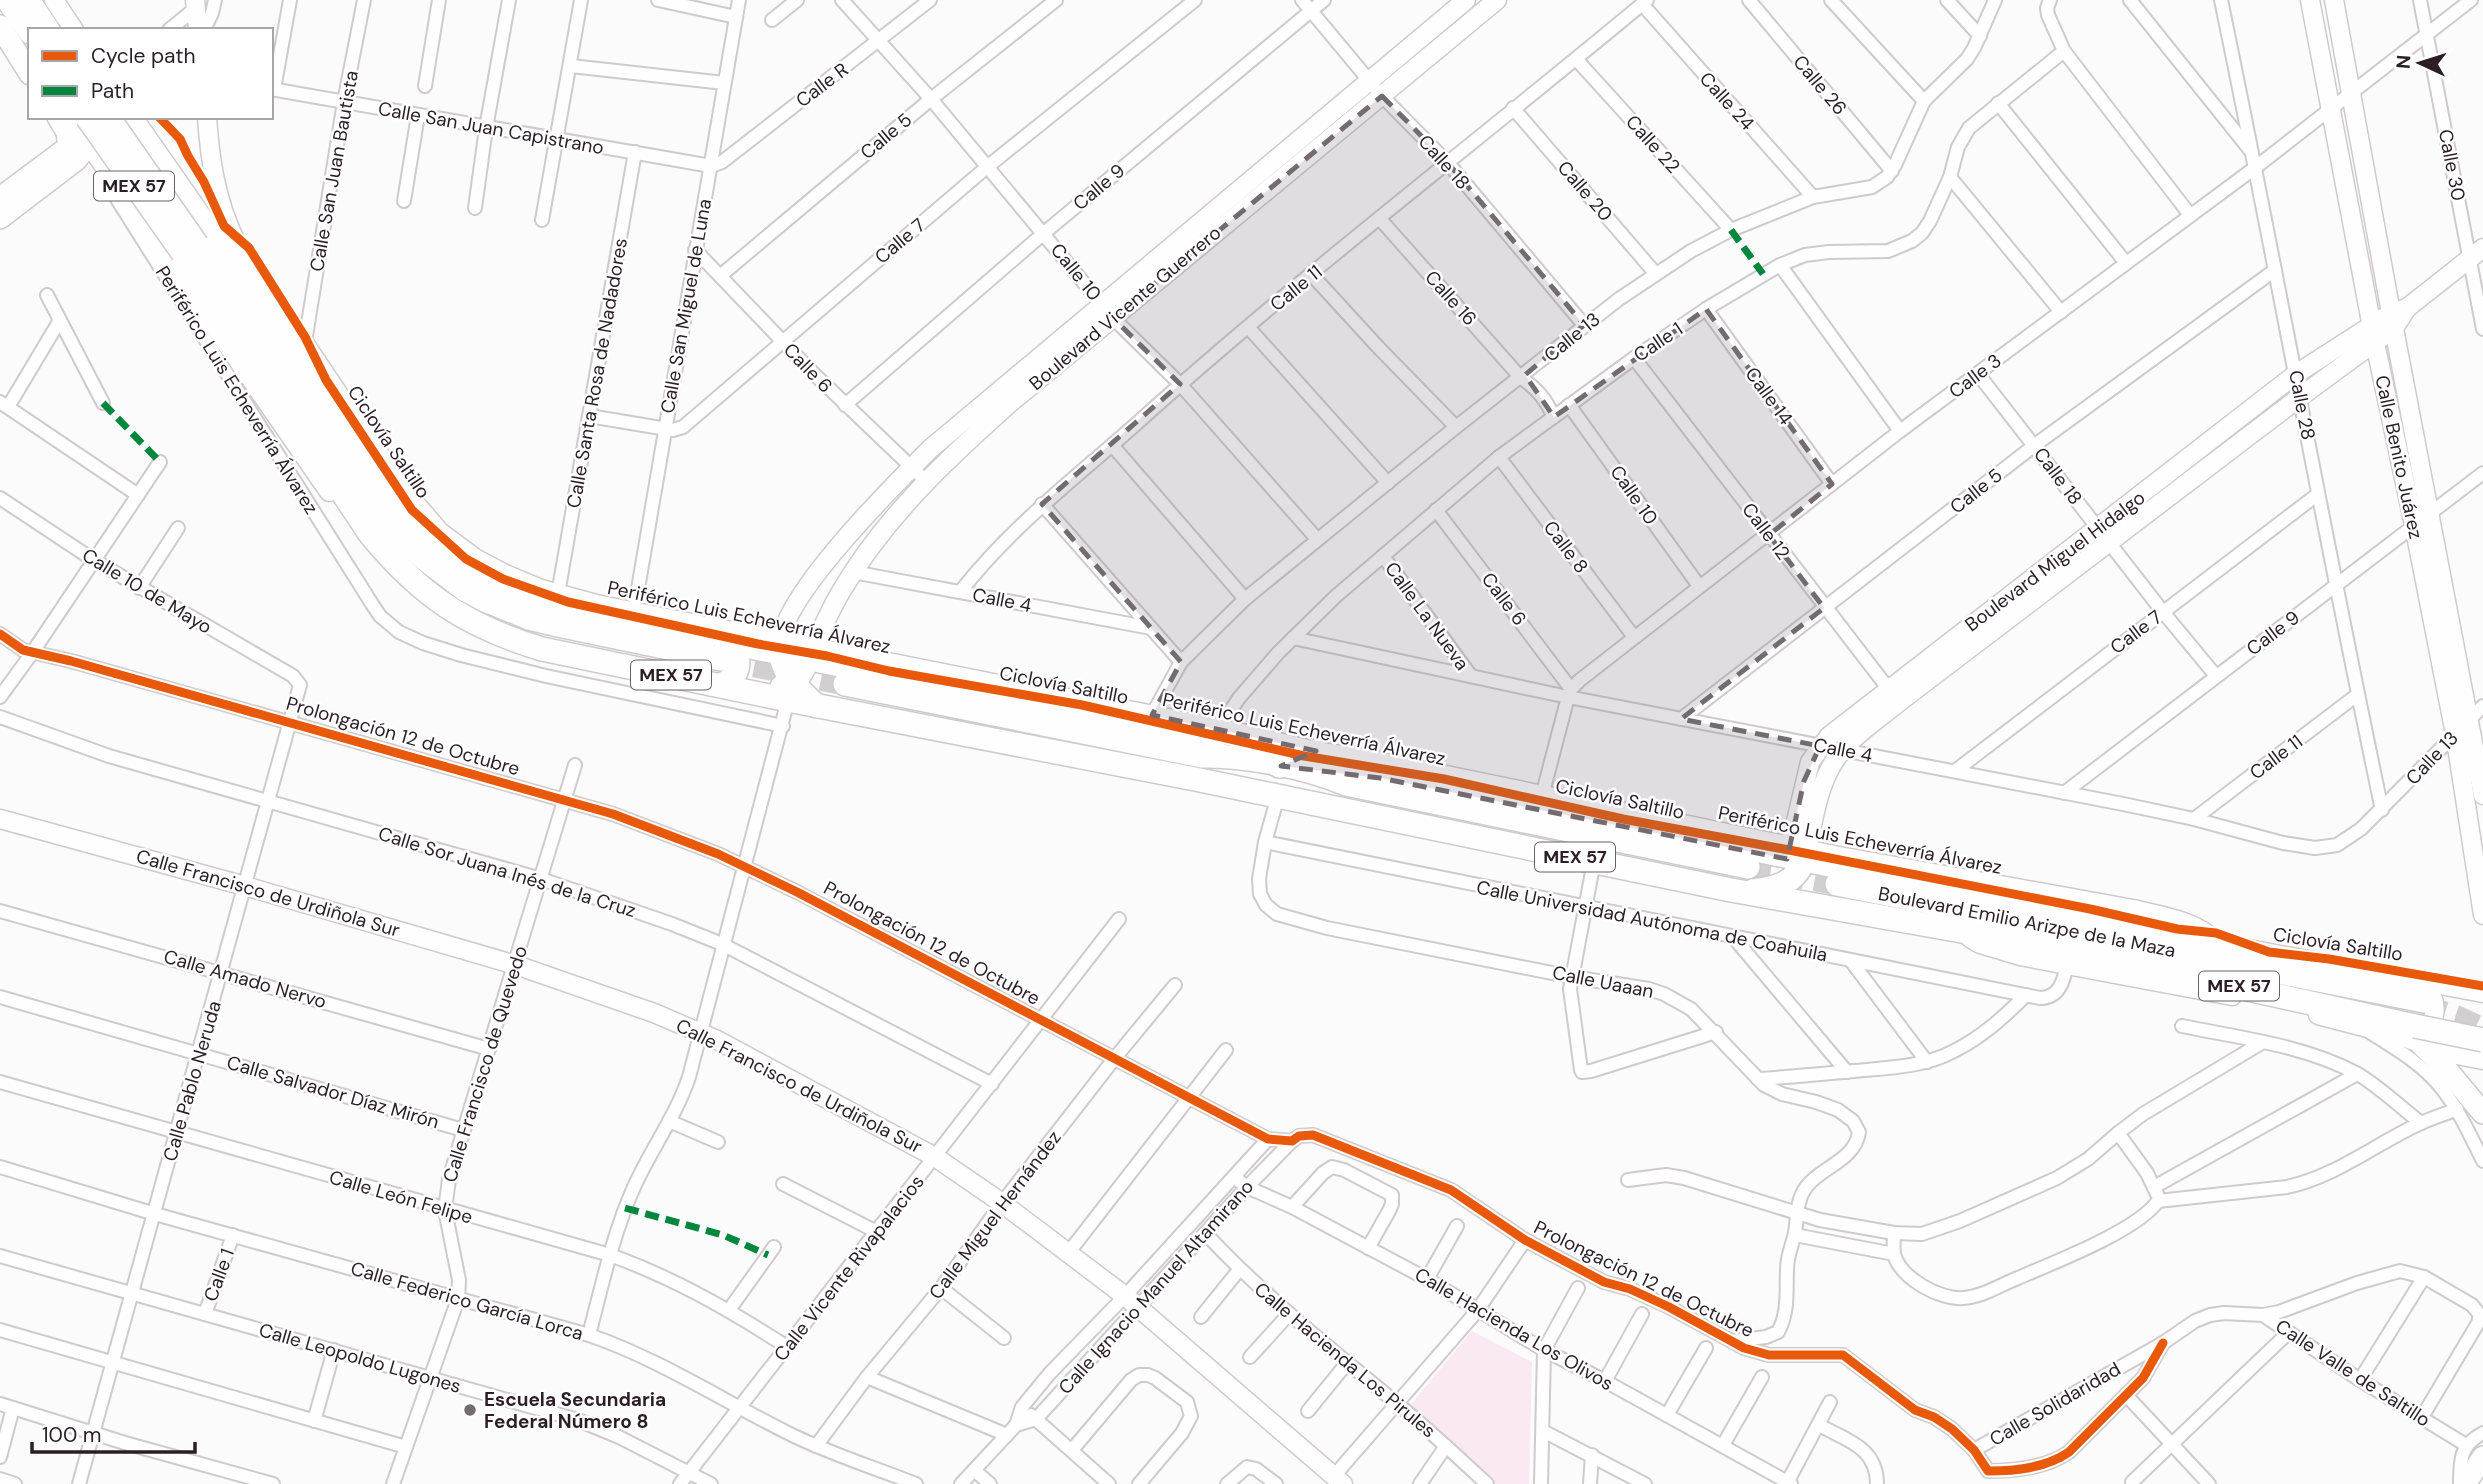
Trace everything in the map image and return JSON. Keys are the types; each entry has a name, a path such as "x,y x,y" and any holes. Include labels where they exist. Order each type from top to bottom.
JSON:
{"highway":[{"path":"8,0 28,29"},
{"path":"28,0 47,28"},
{"name":"Periférico Luis Echeverría Álvarez","path":"89,119 190,249 308,390 370,499 421,556 464,589 529,618 726,653"},
{"name":"Periférico Luis Echeverría Álvarez","path":"109,119 370,534 422,589 464,619 489,630 542,649 759,693 791,691 826,708 1278,796 1815,907 1956,931"},
{"path":"780,649 791,691"},
{"path":"720,685 732,678 736,672 738,659 726,653"},
{"path":"791,691 810,655"},
{"path":"826,708 827,688 835,674 843,677"},
{"name":"Periférico Luis Echeverría Álvarez","path":"843,677 1202,756 1226,755 1322,774 1346,784 1750,860"},
{"path":"1245,736 1280,766 1316,751"},
{"path":"1737,891 1775,887 1795,859"},
{"path":"1795,859 1803,897 1815,907"},
{"path":"1737,891 1753,878 1757,871 1757,862 1750,860"},
{"path":"1839,876 1832,872 1824,888 1825,898 1839,910"},
{"name":"Boulevard Emilio Arizpe de la Maza","path":"1839,876 2415,1013 2483,1042"},
{"name":"Boulevard Emilio Arizpe de la Maza","path":"1956,931 2171,972 2415,1013"}],"main road":[{"path":"0,26 28,71"},
{"path":"59,119 66,132 86,151"},
{"path":"4,205 50,171 86,151 130,119"},
{"path":"2415,1013 2447,1070 2483,1113"},
{"path":"2462,1484 2475,1451"}],"street":[{"path":"54,0 73,28"},
{"path":"205,28 215,0"},
{"path":"273,89 290,0"},
{"name":"Calle San Juan Bautista","path":"304,342 364,0"},
{"path":"425,86 439,0"},
{"path":"475,208 509,0"},
{"path":"542,220 581,0"},
{"path":"658,0 736,17"},
{"name":"Calle San Miguel de Luna","path":"634,612 739,0"},
{"path":"772,20 797,0"},
{"name":"Calle 10","path":"842,0 931,99 1113,318 1180,384 1317,539"},
{"name":"Calle R","path":"710,166 722,162 930,0"},
{"name":"Calle 5","path":"720,276 931,99 1056,0"},
{"name":"Calle 7","path":"665,429 683,427 986,167 1195,0"},
{"name":"Calle 18","path":"1302,0 1382,96 1448,163 1584,325"},
{"name":"Calle 9","path":"845,405 1044,233 1324,0"},
{"name":"Boulevard Vicente Guerrero","path":"780,649 791,612 819,571 930,449 1466,0"},
{"name":"Boulevard Vicente Guerrero","path":"810,655 853,572 926,481 958,449 1497,0"},
{"name":"Calle 26","path":"1749,0 1892,171"},
{"path":"1831,0 1924,101"},
{"path":"1947,0 1980,36"},
{"path":"1892,171 1924,101 1968,59 1995,0"},
{"path":"2050,0 2048,15 2064,51 2190,215"},
{"path":"2130,0 2253,153"},
{"name":"Calle 28","path":"2221,0 2256,167 2357,695 2382,810"},
{"name":"Calle Benito Juárez","path":"2311,0 2373,335 2455,734 2483,915"},
{"name":"Calle Benito Juárez","path":"2334,0 2397,316 2430,512 2483,795"},
{"name":"Calle 30","path":"2420,0 2477,252 2483,329"},
{"name":"Calle 3","path":"1569,693 1699,586 1769,535 1900,431 2256,167 2471,0"},
{"name":"Calle 11","path":"960,592 1000,545 1042,504 1112,446 1180,384 1645,2"},
{"name":"Calle 24","path":"1645,2 1813,197"},
{"path":"171,28 195,4"},
{"path":"195,4 198,28"},
{"path":"0,13 28,54"},
{"name":"Calle 1","path":"1219,728 1240,698 1293,638 1336,596 1499,457 1634,358 1706,309 1780,265 1805,256 1829,252 1888,251 1922,233 1950,177 1963,136 1976,120 2064,51"},
{"name":"Calle 22","path":"1576,59 1731,230"},
{"path":"571,66 724,83"},
{"name":"Calle San Juan Capistrano","path":"273,89 710,166"},
{"path":"1998,103 2126,263"},
{"name":"Calle 20","path":"1513,108 1656,274"},
{"path":"404,201 418,115"},
{"name":"Periférico Luis Echeverría Álvarez","path":"72,119 86,151 365,594 389,625 423,643 507,667 783,726"},
{"name":"Periférico Luis Echeverría Álvarez","path":"134,119 251,277 304,342 403,488 440,532 484,563 526,583 558,594 780,649 1219,728 1316,751 1373,760 1542,796 1795,859 2133,909 2197,927 2217,942"},
{"path":"207,119 213,178 219,203 251,277"},
{"name":"Periférico Luis Echeverría Álvarez","path":"86,151 121,191 342,511 370,534"},
{"name":"Calle Santa Rosa de Nadadores","path":"558,594 635,152"},
{"path":"121,191 126,172 132,164 150,156 160,157"},
{"name":"Calle 13","path":"1152,715 1181,662 1245,599 1584,325 1656,274 1731,230 1813,197 1872,187 1892,171"},
{"path":"1950,177 2061,312"},
{"name":"Calle 16","path":"1380,219 1521,378 1535,387 1554,417"},
{"name":"Calle 6","path":"695,250 845,405 926,481"},
{"name":"Boulevard Miguel Hidalgo","path":"1795,859 1804,781 1810,762 1820,746 1894,695 2104,536 2300,397 2477,252"},
{"path":"1780,265 1900,431"},
{"name":"Calle 5","path":"1681,719 2035,445 2275,270"},
{"path":"1312,275 1456,427"},
{"name":"Periférico Luis Echeverría Álvarez","path":"251,277 308,390"},
{"path":"47,295 103,403"},
{"name":"Calle 14","path":"1706,309 1832,484"},
{"path":"60,320 4,404 138,495"},
{"path":"1248,327 1388,483"},
{"name":"Boulevard Miguel Hidalgo","path":"2104,536 2296,374 2373,335"},
{"name":"Calle 12","path":"1634,358 1824,608 1894,695"},
{"name":"Calle 18","path":"1978,374 2216,676"},
{"name":"Calle 10","path":"1569,405 1699,586"},
{"path":"589,416 665,429"},
{"path":"1112,446 1245,599"},
{"name":"Calle 8","path":"1499,457 1634,638"},
{"path":"0,697 160,462"},
{"name":"Calle 9","path":"2064,793 2483,473"},
{"name":"Calle 7","path":"1955,771 2318,494"},
{"name":"Calle 10 de Mayo","path":"0,498 139,588 297,679"},
{"path":"1042,504 1181,662"},
{"name":"Calle 6","path":"1437,510 1569,693"},
{"path":"139,588 177,528"},
{"name":"Calle La Nueva","path":"1383,556 1471,676"},
{"name":"Calle 4","path":"853,572 1151,628"},
{"name":"Prolongación 12 de Octubre","path":"0,634 32,653 71,661 565,800 664,833 744,866 1268,1139 1292,1141 1299,1136 1312,1135 1451,1190 1525,1240 1604,1282 1630,1289 1758,1353 1808,1354"},
{"name":"Calle 4","path":"1293,638 1471,676 1569,693 1681,719 2064,793 2194,820 2283,843 2326,848 2348,839 2382,810"},
{"name":"Periférico Luis Echeverría Álvarez","path":"726,653 780,649"},
{"name":"Periférico Luis Echeverría Álvarez","path":"810,655 843,677"},
{"name":"Calle Pablo Neruda","path":"79,1484 300,689 297,679"},
{"path":"589,1335 610,1255 634,1187 683,1094 791,691"},
{"path":"1542,796 1569,693"},
{"name":"Boulevard Miguel Hidalgo","path":"1795,859 1832,765 1841,751 1894,695"},
{"name":"Calle 11","path":"2194,820 2357,695"},
{"name":"Calle 13","path":"2382,810 2483,706"},
{"name":"Calle Sor Juana Inés de la Cruz","path":"0,717 109,756 269,800 600,898 722,944 992,1084"},
{"name":"Calle Francisco de Quevedo","path":"393,1484 458,1299 458,1280 445,1210 449,1179 575,765"},
{"name":"Calle Uaaan","path":"1278,796 1265,842 1259,878 1260,894 1266,905 1277,915 1327,928 1572,977 1649,989 1691,1009 1716,1032 1758,1079 1782,1094 1838,1110 1853,1121 1859,1132 1854,1147 1803,1191 1796,1213 1795,1235 1788,1253 1787,1312 1778,1332 1766,1337 1732,1341"},
{"name":"Calle Francisco de Urdiñola Sur","path":"0,819 245,886 516,965 598,992 701,1033 935,1157 1002,1203 1125,1296 1339,1480"},
{"name":"Calle Universidad Autónoma de Coahuila","path":"1265,842 2040,998 2052,996 2057,992 2067,964"},
{"name":"Periférico Luis Echeverría Álvarez","path":"1750,860 1795,859 1839,876 1972,897 2217,942 2415,1013 2483,1060"},
{"path":"1594,861 1572,977 1572,1012 1582,1072 1716,1032"},
{"name":"Calle Amado Nervo","path":"0,911 489,1049"},
{"name":"Calle Vicente Rivapalacios","path":"680,1484 1119,919"},
{"name":"Periférico Luis Echeverría Álvarez","path":"1956,931 1998,950 2286,1008 2362,1027 2403,1053 2442,1088 2457,1109 2483,1161"},
{"path":"1734,938 1847,1072"},
{"path":"1851,961 1927,1062"},
{"name":"Calle Miguel Hernández","path":"816,1446 867,1377 942,1288 1002,1203 1114,1059 1175,985"},
{"name":"Periférico Luis Echeverría Álvarez","path":"2362,1027 2483,993"},
{"path":"1758,1079 1927,1062 1953,1052 1979,1037 2026,995"},
{"name":"Calle Salvador Díaz Mirón","path":"0,997 463,1130"},
{"path":"2182,1026 2263,1042 2299,1052 2357,1074 2421,1123"},
{"path":"1628,1180 1666,1175 1684,1178 1796,1213 1894,1233 1910,1235 1934,1231 2057,1178 2088,1159 2143,1114 2263,1042"},
{"path":"1069,1252 1226,1050"},
{"path":"2154,1186 2357,1074"},
{"name":"Calle León Felipe","path":"0,1082 610,1255 681,1284 729,1310 787,1347"},
{"path":"1894,1233 1895,1254 1911,1276 1937,1294 1950,1298 1976,1296 2111,1236 2158,1201 2305,1183 2335,1170 2421,1123 2457,1109"},
{"path":"669,1121 718,1142"},
{"path":"2118,1133 2154,1186 2158,1201"},
{"name":"Calle Ignacio Manuel Altamirano","path":"961,1484 1011,1430 1022,1407 1050,1373 1125,1296 1268,1139"},
{"name":"Calle Ignacio Manuel Altamirano","path":"1011,1430 1036,1419 1247,1186 1292,1141"},
{"name":"Calle Federico García Lorca","path":"0,1167 155,1214 589,1335 654,1360 816,1446 916,1484"},
{"path":"1292,1207 1323,1173 1332,1167 1383,1188 1392,1195 1392,1204 1368,1248"},
{"name":"Calle Hacienda Los Olivos","path":"1234,1177 1427,1279 1544,1350 1790,1483"},
{"path":"783,1184 877,1232"},
{"path":"1427,1279 1457,1226"},
{"name":"Calle Hacienda Los Pirules","path":"1206,1234 1239,1270 1487,1484"},
{"path":"1795,1235 1895,1254"},
{"name":"Calle 1","path":"205,1314 233,1236"},
{"path":"1339,1480 1396,1403 1477,1311 1525,1240"},
{"path":"729,1310 774,1247"},
{"name":"Calle Leopoldo Lugones","path":"0,1256 578,1420 711,1484"},
{"path":"1201,1317 1239,1270"},
{"path":"2263,1315 2298,1307 2391,1272 2413,1273 2424,1277 2478,1310 2478,1323 2422,1417"},
{"path":"2360,1380 2424,1277"},
{"path":"942,1288 1004,1338"},
{"path":"1541,1484 1544,1350 1578,1288"},
{"name":"Calle Valle de Saltillo","path":"1974,1450 1988,1471 2033,1467 2058,1459 2069,1452 2143,1378 2163,1343 2195,1321 2224,1313 2263,1315 2360,1380 2475,1451"},
{"path":"1250,1357 1289,1314"},
{"path":"1605,1381 1642,1314"},
{"path":"0,1330 406,1447"},
{"path":"2132,1482 2288,1333"},
{"name":"Calle Solidaridad","path":"1808,1354 1843,1355 1852,1360 1915,1410 1934,1417 1952,1429 1974,1450 2163,1343"},
{"path":"1667,1415 1706,1348"},
{"path":"314,1421 334,1350"},
{"path":"1308,1411 1347,1363"},
{"path":"1072,1450 1131,1380 1139,1375 1155,1378 1186,1402 1191,1416 1182,1433 1139,1484"},
{"path":"867,1377 1011,1430"},
{"path":"1723,1445 1762,1377"},
{"path":"2126,1395 2209,1484"},
{"path":"1790,1483 1830,1402"},
{"path":"0,1404 273,1484"},
{"path":"1022,1407 1109,1484"},
{"path":"0,1457 13,1408"},
{"path":"1819,1425 1866,1452 1874,1461 1877,1484"},
{"path":"1544,1431 1644,1484"},
{"path":"2475,1451 2483,1433"},
{"path":"1420,1484 1446,1446"},
{"path":"1590,1484 1592,1455"},
{"path":"1227,1484 1247,1467 1256,1469 1276,1484"},
{"path":"974,1470 990,1484"},
{"path":"0,1479 15,1484"}],"highlighted area":[{"path":"1382,96 1448,163 1584,325 1525,375 1554,417 1706,309 1832,484 1769,535 1824,608 1681,719 1820,746 1804,781 1787,859 1380,778 1281,766 1316,751 1152,715 1181,662 1042,504 1180,384 1113,318"}],"shaded area":[{"path":"1472,1331 1532,1362 1529,1484 1491,1484 1408,1408"}],"tunnel":[{"path":"721,659 845,684"},
{"path":"1748,867 1837,884"},
{"path":"2423,1006 2483,1029"}],"marked path":[{"path":"1731,230 1763,274"},
{"path":"103,403 160,462"},
{"path":"625,1208 723,1235 768,1255"}],"cycle path":[{"name":"Ciclovía Saltillo","path":"161,119 180,139 224,226 249,248 305,337 326,380 412,510 466,559 503,579 568,602 889,671 1082,705 1304,756 1444,779 1623,819 2090,909 2177,929 2216,933 2269,952 2329,959 2483,986"},
{"path":"0,634 23,650 71,661 613,814 718,854 797,892 1268,1139 1292,1141 1299,1136 1313,1135 1451,1190 1525,1240 1604,1282 1630,1289 1669,1307 1744,1348 1769,1355 1843,1355 1915,1410 1934,1417 1952,1429 1974,1450 1988,1471 2030,1468 2051,1462 2069,1452 2143,1378 2163,1343"}],"place":[{"name":"Escuela Secundaria Federal Número 8","path":"470,1410"}]}
